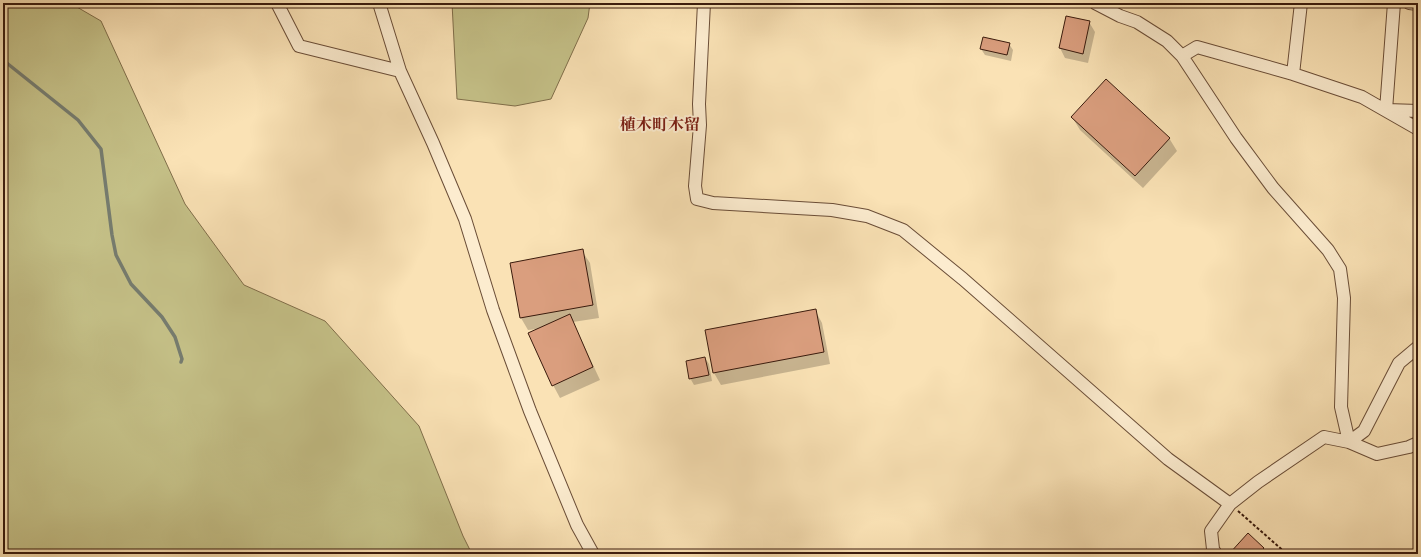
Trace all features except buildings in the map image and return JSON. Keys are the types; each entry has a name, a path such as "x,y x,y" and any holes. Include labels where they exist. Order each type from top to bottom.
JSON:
{"street":[{"path":"277,3 299,46 400,71"},
{"path":"379,3 400,71 433,142 465,219 492,310 530,412 578,525 593,554"},
{"path":"704,3 699,104 700,125 695,186 697,199 713,203 832,210 867,216 903,230 963,278 1168,459 1230,504"},
{"path":"1095,3 1120,16 1137,22 1167,41 1182,56 1236,138 1274,188 1328,250 1340,269 1344,298 1341,406 1348,442"},
{"path":"1293,74 1301,3"},
{"path":"1386,110 1394,3"},
{"path":"1409,3 1418,4"},
{"path":"1182,56 1197,47 1293,74 1362,97 1418,128"},
{"path":"1386,110 1418,111"},
{"path":"1348,442 1364,431 1399,363 1418,347"},
{"path":"1216,554 1213,549 1211,531 1230,504 1258,482 1324,437 1348,442 1377,454 1409,447 1418,443"}],"path":[{"path":"1230,504 1273,544 1287,554"}],"shaded area":[{"path":"3,3 70,3 101,21 185,204 244,285 325,321 419,426 463,536 472,554 3,554"},
{"path":"452,3 590,3 588,18 551,99 515,106 457,99"}],"waterway":[{"path":"3,60 78,120 101,149 116,255 131,284 162,317 175,337 182,359 181,362"}],"district":[{"name":"植木町木留","path":"660,124"}]}
